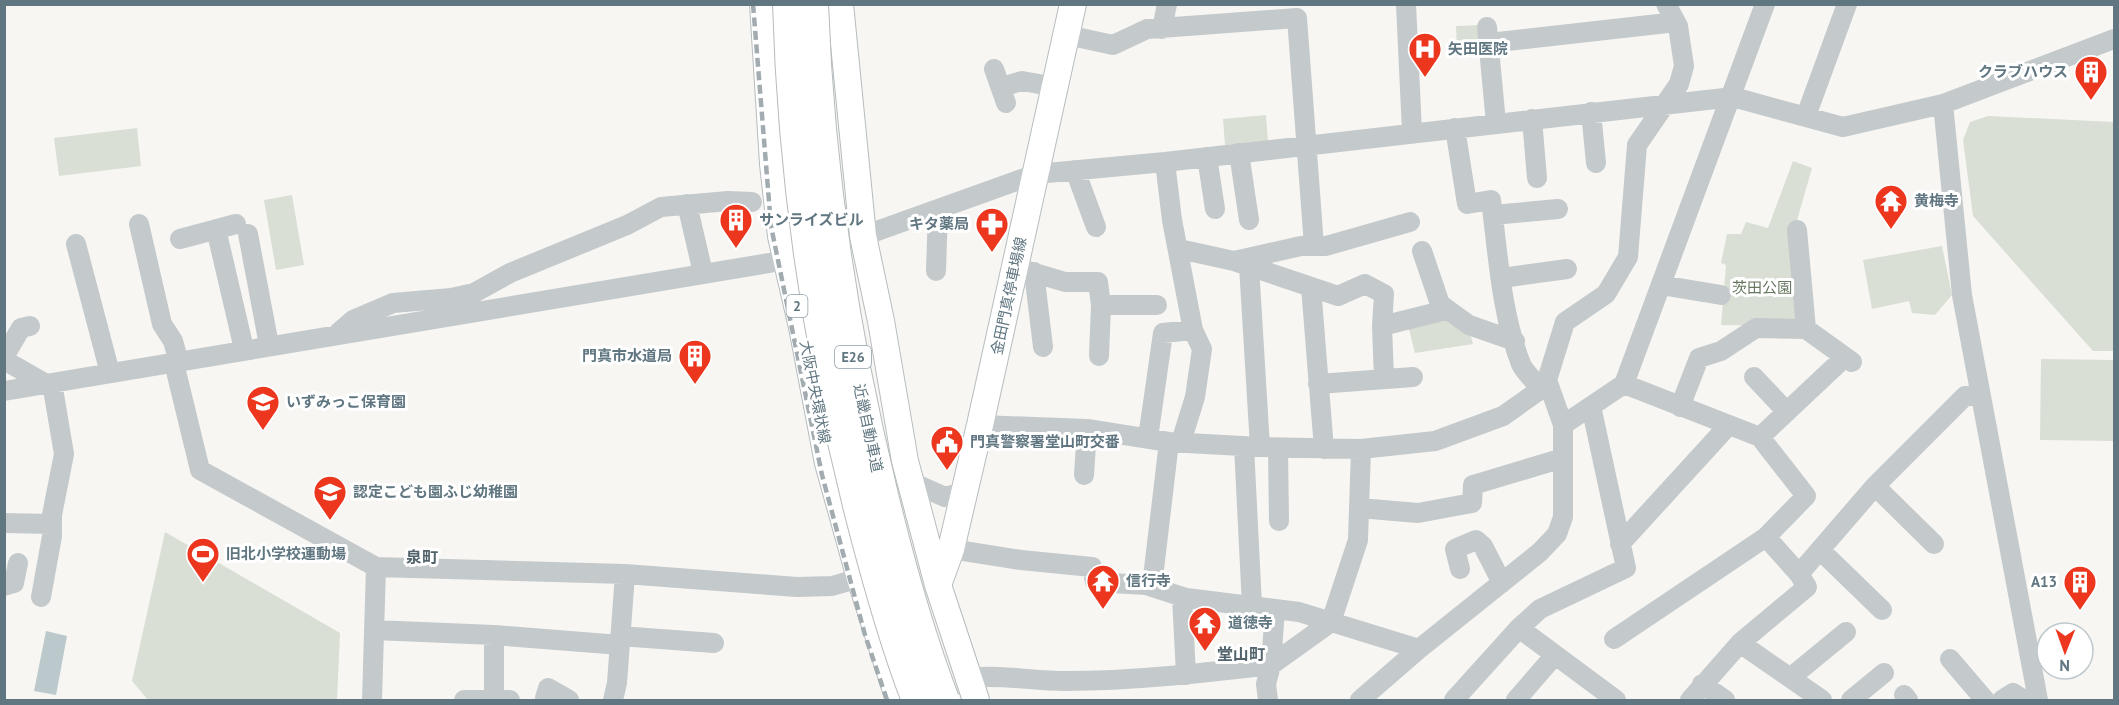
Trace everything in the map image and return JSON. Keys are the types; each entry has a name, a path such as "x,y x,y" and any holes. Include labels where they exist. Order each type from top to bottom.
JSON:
{"highway":[{"name":"近畿自動車道","path":"788,4 791,87 801,202 818,316 856,495 876,575 916,700"},
{"name":"近畿自動車道","path":"813,4 816,83 823,154 844,315 871,445 901,568 944,700"}],"main road":[{"name":"大阪中央環状線","path":"763,4 773,164 787,260 828,463 860,578 899,700"},
{"path":"840,4 863,236 911,482 938,585 973,689"},
{"path":"846,48 852,4"},
{"name":"金田門真停車場線","path":"938,585 951,549 980,425 1024,270 1036,174 1073,4"},
{"path":"845,520 858,460 820,267 824,253 863,236"}],"street":[{"path":"1162,29 1167,4"},
{"path":"1406,4 1412,132"},
{"path":"980,425 1087,429 1175,442 1360,450 1435,441 1503,416 1544,385 1565,322 1606,294 1628,257 1636,145 1679,84 1684,66 1683,47 1676,22 1666,4"},
{"path":"1563,425 1624,384 1766,4"},
{"path":"1806,116 1847,4"},
{"path":"1067,35 1113,45 1147,29 1297,18 1314,246"},
{"path":"1496,123 1488,35 1676,22"},
{"path":"863,236 1036,174 1165,162 1591,112 1732,97 1843,127 1943,104 2115,39"},
{"path":"1000,86 1022,81 1056,87"},
{"path":"1943,104 1962,295 2038,700"},
{"path":"1591,112 1596,163"},
{"path":"1532,119 1537,178"},
{"path":"1360,700 1419,649 1502,583 1557,534 1563,517 1563,425 1544,385 1522,366 1502,278 1491,200 1467,204 1455,128"},
{"path":"1239,153 1249,220"},
{"path":"1207,157 1215,209"},
{"path":"1152,586 1175,442 1195,397 1202,349 1193,330 1172,220 1165,162"},
{"path":"1075,170 1096,227"},
{"path":"336,335 352,320 393,303 452,298 474,293 510,273 627,225 661,207 752,202"},
{"path":"687,204 703,273"},
{"path":"936,271 938,208"},
{"path":"1493,215 1558,209"},
{"path":"1242,263 1267,252 1326,246 1410,222"},
{"path":"139,224 162,324 173,340 200,470 376,567 625,574 797,587 832,586 860,578"},
{"path":"180,238 216,229 242,229 269,345"},
{"path":"216,229 244,349"},
{"path":"1797,230 1806,329"},
{"path":"76,244 110,373"},
{"path":"1179,249 1242,263 1338,296 1365,284 1384,294 1382,326 1384,379"},
{"path":"1422,251 1440,304 1446,310 1485,333 1515,341"},
{"path":"4,391 244,349 787,260"},
{"path":"1242,263 1261,447 1279,521"},
{"path":"1502,278 1567,269"},
{"path":"1024,270 1065,282 1098,282 1101,305 1099,356"},
{"path":"1024,270 1043,347"},
{"path":"1661,285 1721,295"},
{"path":"1311,287 1324,449"},
{"path":"1101,305 1156,305"},
{"path":"1382,326 1446,310"},
{"path":"30,326 21,328 4,359 49,383 64,454 40,597"},
{"path":"1680,407 1699,358 1721,351 1756,328 1806,329 1848,359 1787,412 1762,440"},
{"path":"1148,438 1163,333 1193,330"},
{"path":"1318,384 1413,377"},
{"path":"1754,377 1787,412"},
{"path":"1614,639 1766,537 1806,496 1762,440 1624,384"},
{"path":"1799,574 1875,486 1965,396 1980,395"},
{"path":"1454,700 1519,628 1540,609 1626,568 1591,406"},
{"path":"1620,544 1727,427"},
{"path":"1084,475 1087,429"},
{"path":"1252,606 1261,447"},
{"path":"973,689 1004,675 1063,681 1186,675 1271,665 1331,622 1358,540 1360,450"},
{"path":"1359,508 1418,513 1472,503 1473,485 1563,458"},
{"path":"911,482 945,497 964,492"},
{"path":"1875,486 1934,544"},
{"path":"4,523 52,524"},
{"path":"1690,700 1740,643 1807,586 1766,537"},
{"path":"1460,569 1455,549 1476,540 1483,546 1502,583"},
{"path":"951,549 1021,560 1092,567 1095,582 1152,586 1182,597 1299,612 1419,649"},
{"path":"1820,550 1882,610"},
{"path":"4,585 14,583 18,563"},
{"path":"372,700 376,567"},
{"path":"619,700 613,700 625,574"},
{"path":"1182,597 1186,675"},
{"path":"1268,700 1266,684 1271,665 1275,609"},
{"path":"1519,628 1616,700"},
{"path":"374,630 714,643"},
{"path":"1790,678 1846,632"},
{"path":"464,700 502,700 494,635"},
{"path":"1740,643 1822,700"},
{"path":"1516,700 1555,655"},
{"path":"1950,659 1985,700"},
{"path":"1851,700 1884,673"},
{"path":"1702,684 1725,700"},
{"path":"548,689 569,700"},
{"path":"2002,700 2013,693 2024,700"}],"green space":[{"path":"1482,25 1484,47 1457,48 1456,26"},
{"path":"1266,115 1268,141 1225,145 1223,119"},
{"path":"1988,116 2114,122 2114,351 2093,351 1973,216 1963,140 1970,122"},
{"path":"137,128 141,166 59,176 54,138"},
{"name":"茨田公園","path":"1793,161 1812,168 1794,231 1802,326 1721,325 1726,265 1721,263 1727,234 1741,234 1746,222 1768,228"},
{"path":"292,195 304,265 276,270 264,200"},
{"path":"1942,246 1952,295 1935,315 1912,313 1909,301 1872,309 1863,260"},
{"path":"1441,317 1470,333 1473,344 1415,353 1408,325"},
{"path":"2041,359 2114,360 2114,441 2040,440"},
{"name":"旧北小学校運動場","path":"165,532 340,633 337,700 148,700 132,681"}],"shaded area":[{"path":"46,631 67,636 56,695 34,691"}],"railway":[{"path":"753,4 771,226 822,475 865,635 887,700"}],"place":[{"name":"矢田医院","path":"1425,78"},
{"name":"クラブハウス","path":"2091,101"},
{"name":"黄梅寺","path":"1891,230"},
{"name":"サンライズビル","path":"736,249"},
{"name":"キタ薬局","path":"992,253"},
{"name":"門真市水道局","path":"695,385"},
{"name":"いずみっこ保育園","path":"263,431"},
{"name":"門真警察署堂山町交番","path":"947,471"},
{"name":"認定こども園ふじ幼稚園","path":"330,521"},
{"name":"旧北小学校運動場","path":"203,583"},
{"name":"信行寺","path":"1103,610"},
{"name":"A13","path":"2080,611"},
{"name":"道徳寺","path":"1205,652"}],"district":[{"name":"泉町","path":"422,557"},
{"name":"堂山町","path":"1241,654"}]}
